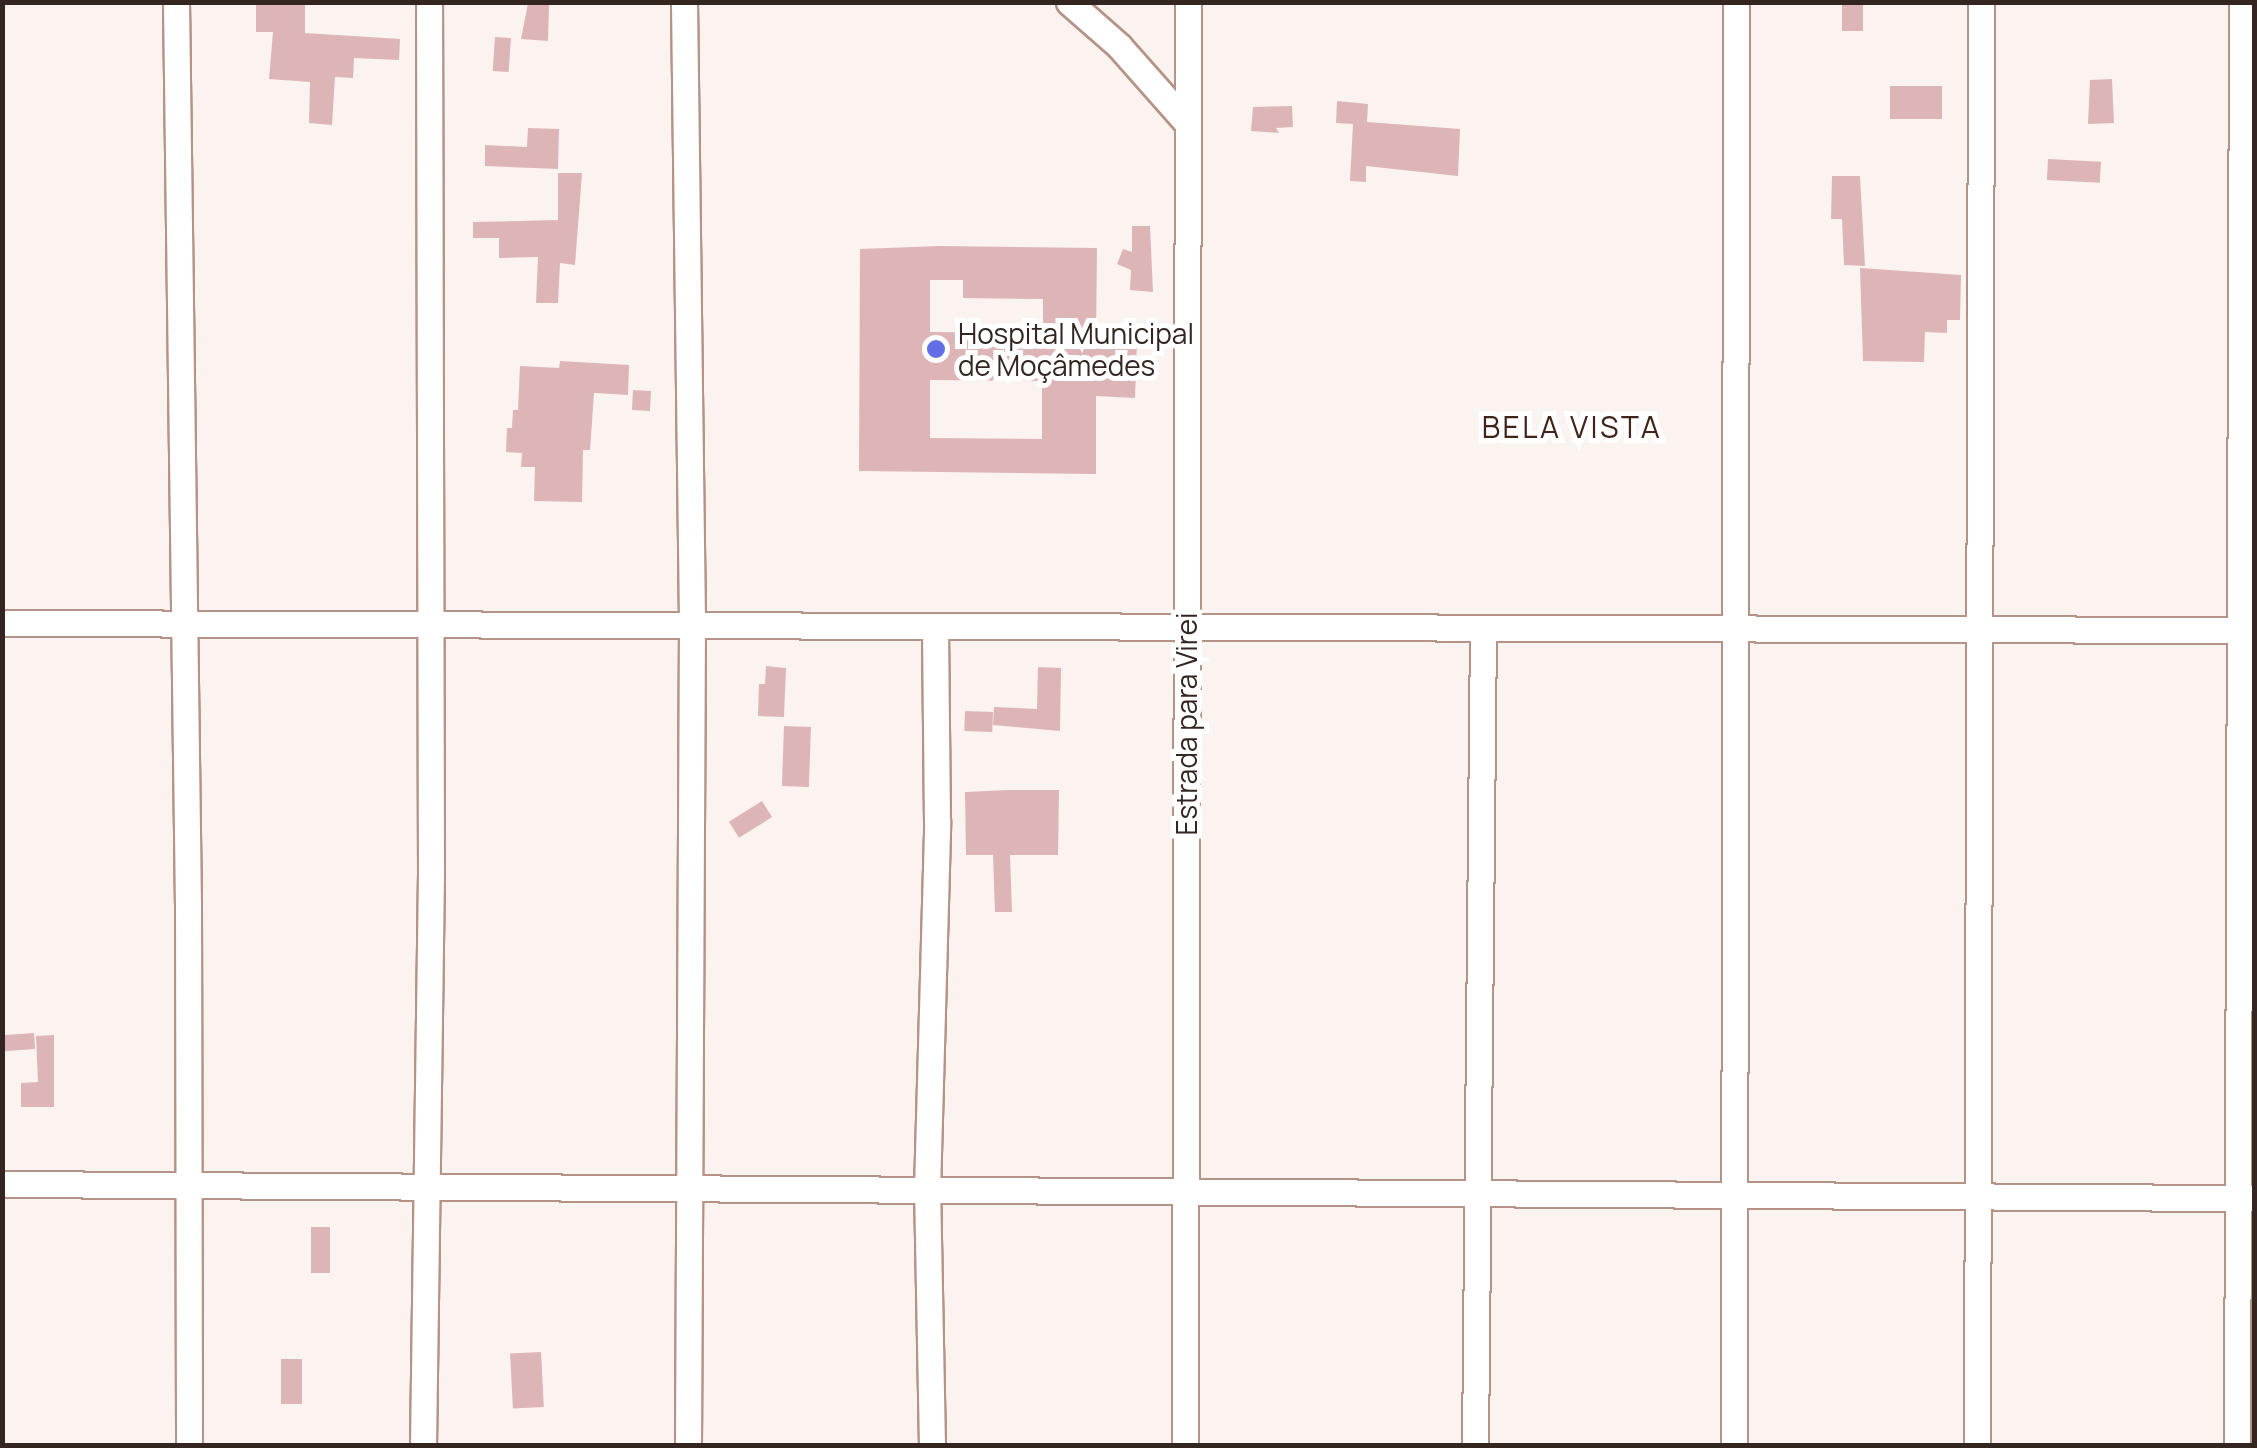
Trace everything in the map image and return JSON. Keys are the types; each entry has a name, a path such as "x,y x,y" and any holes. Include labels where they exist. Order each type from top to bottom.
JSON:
{"street":[{"path":"176,2 189,1446"},
{"path":"423,1446 429,2"},
{"path":"684,2 692,625 688,1446"},
{"path":"1070,2 1118,46 1188,124"},
{"name":"Estrada para Virei","path":"1185,1446 1188,2"},
{"path":"1734,1446 1736,2"},
{"path":"1976,1446 1981,2"},
{"path":"2238,1446 2246,1198 2242,2"},
{"path":"2,623 2247,630"},
{"path":"932,1446 927,1190 937,821 935,626"},
{"path":"1475,1446 1482,628"},
{"path":"2,1184 2246,1198"}],"building":[{"path":"256,2 305,2 305,33 400,39 399,60 354,58 353,78 335,77 332,125 309,123 310,82 269,79 273,32 256,32"},
{"path":"1842,2 1863,2 1863,31 1842,31"},
{"path":"528,3 549,4 548,41 521,39"},
{"path":"495,37 511,38 509,72 493,71"},
{"path":"2112,79 2114,123 2088,124 2090,80"},
{"path":"1890,86 1942,86 1942,119 1890,119"},
{"path":"1337,101 1368,104 1367,122 1460,129 1458,176 1366,166 1366,182 1350,181 1353,124 1336,123"},
{"path":"1292,106 1293,127 1276,128 1279,133 1251,131 1253,107"},
{"path":"528,128 559,129 558,169 485,166 485,145 527,147"},
{"path":"2048,159 2101,162 2100,183 2047,180"},
{"path":"558,173 582,173 575,265 560,263 558,303 536,303 538,257 499,258 499,238 473,238 473,222 558,220"},
{"path":"1832,176 1860,176 1865,266 1844,265 1842,219 1831,219"},
{"path":"1132,226 1150,226 1153,292 1130,290 1131,270 1117,264 1123,249 1132,252"},
{"path":"1097,248 1096,341 1137,344 1135,398 1096,396 1096,474 859,471 860,249","holes":["930,280 963,280 963,298 1043,299 1043,333 930,332","930,380 1042,381 1042,439 930,438"]},
{"path":"1860,268 1961,275 1960,320 1947,320 1947,333 1925,332 1924,362 1863,361"},
{"path":"560,361 629,365 628,395 594,393 590,450 583,450 582,502 534,501 535,467 521,467 522,453 506,452 507,428 512,428 513,410 518,410 520,366 559,368"},
{"path":"633,390 651,391 650,411 632,410"},
{"path":"766,666 786,668 784,717 758,716 759,684 765,684"},
{"path":"1038,667 1061,668 1060,731 993,725 994,707 1037,709"},
{"path":"965,711 993,712 992,732 964,731"},
{"path":"784,726 811,727 809,787 782,786"},
{"path":"1059,790 1058,855 1010,855 1012,912 995,912 993,855 966,855 965,792"},
{"path":"762,801 772,817 739,838 729,822"},
{"path":"34,1033 35,1049 3,1051 2,1035"},
{"path":"54,1035 54,1107 21,1107 21,1083 38,1082 36,1036"},
{"path":"311,1227 330,1227 330,1273 311,1273"},
{"path":"541,1352 544,1407 513,1409 510,1354"},
{"path":"281,1359 302,1359 302,1404 281,1404"}],"place":[{"name":"Hospital Municipal de Moçâmedes","path":"936,349"}],"district":[{"name":"BELA VISTA","path":"1572,427"}]}
